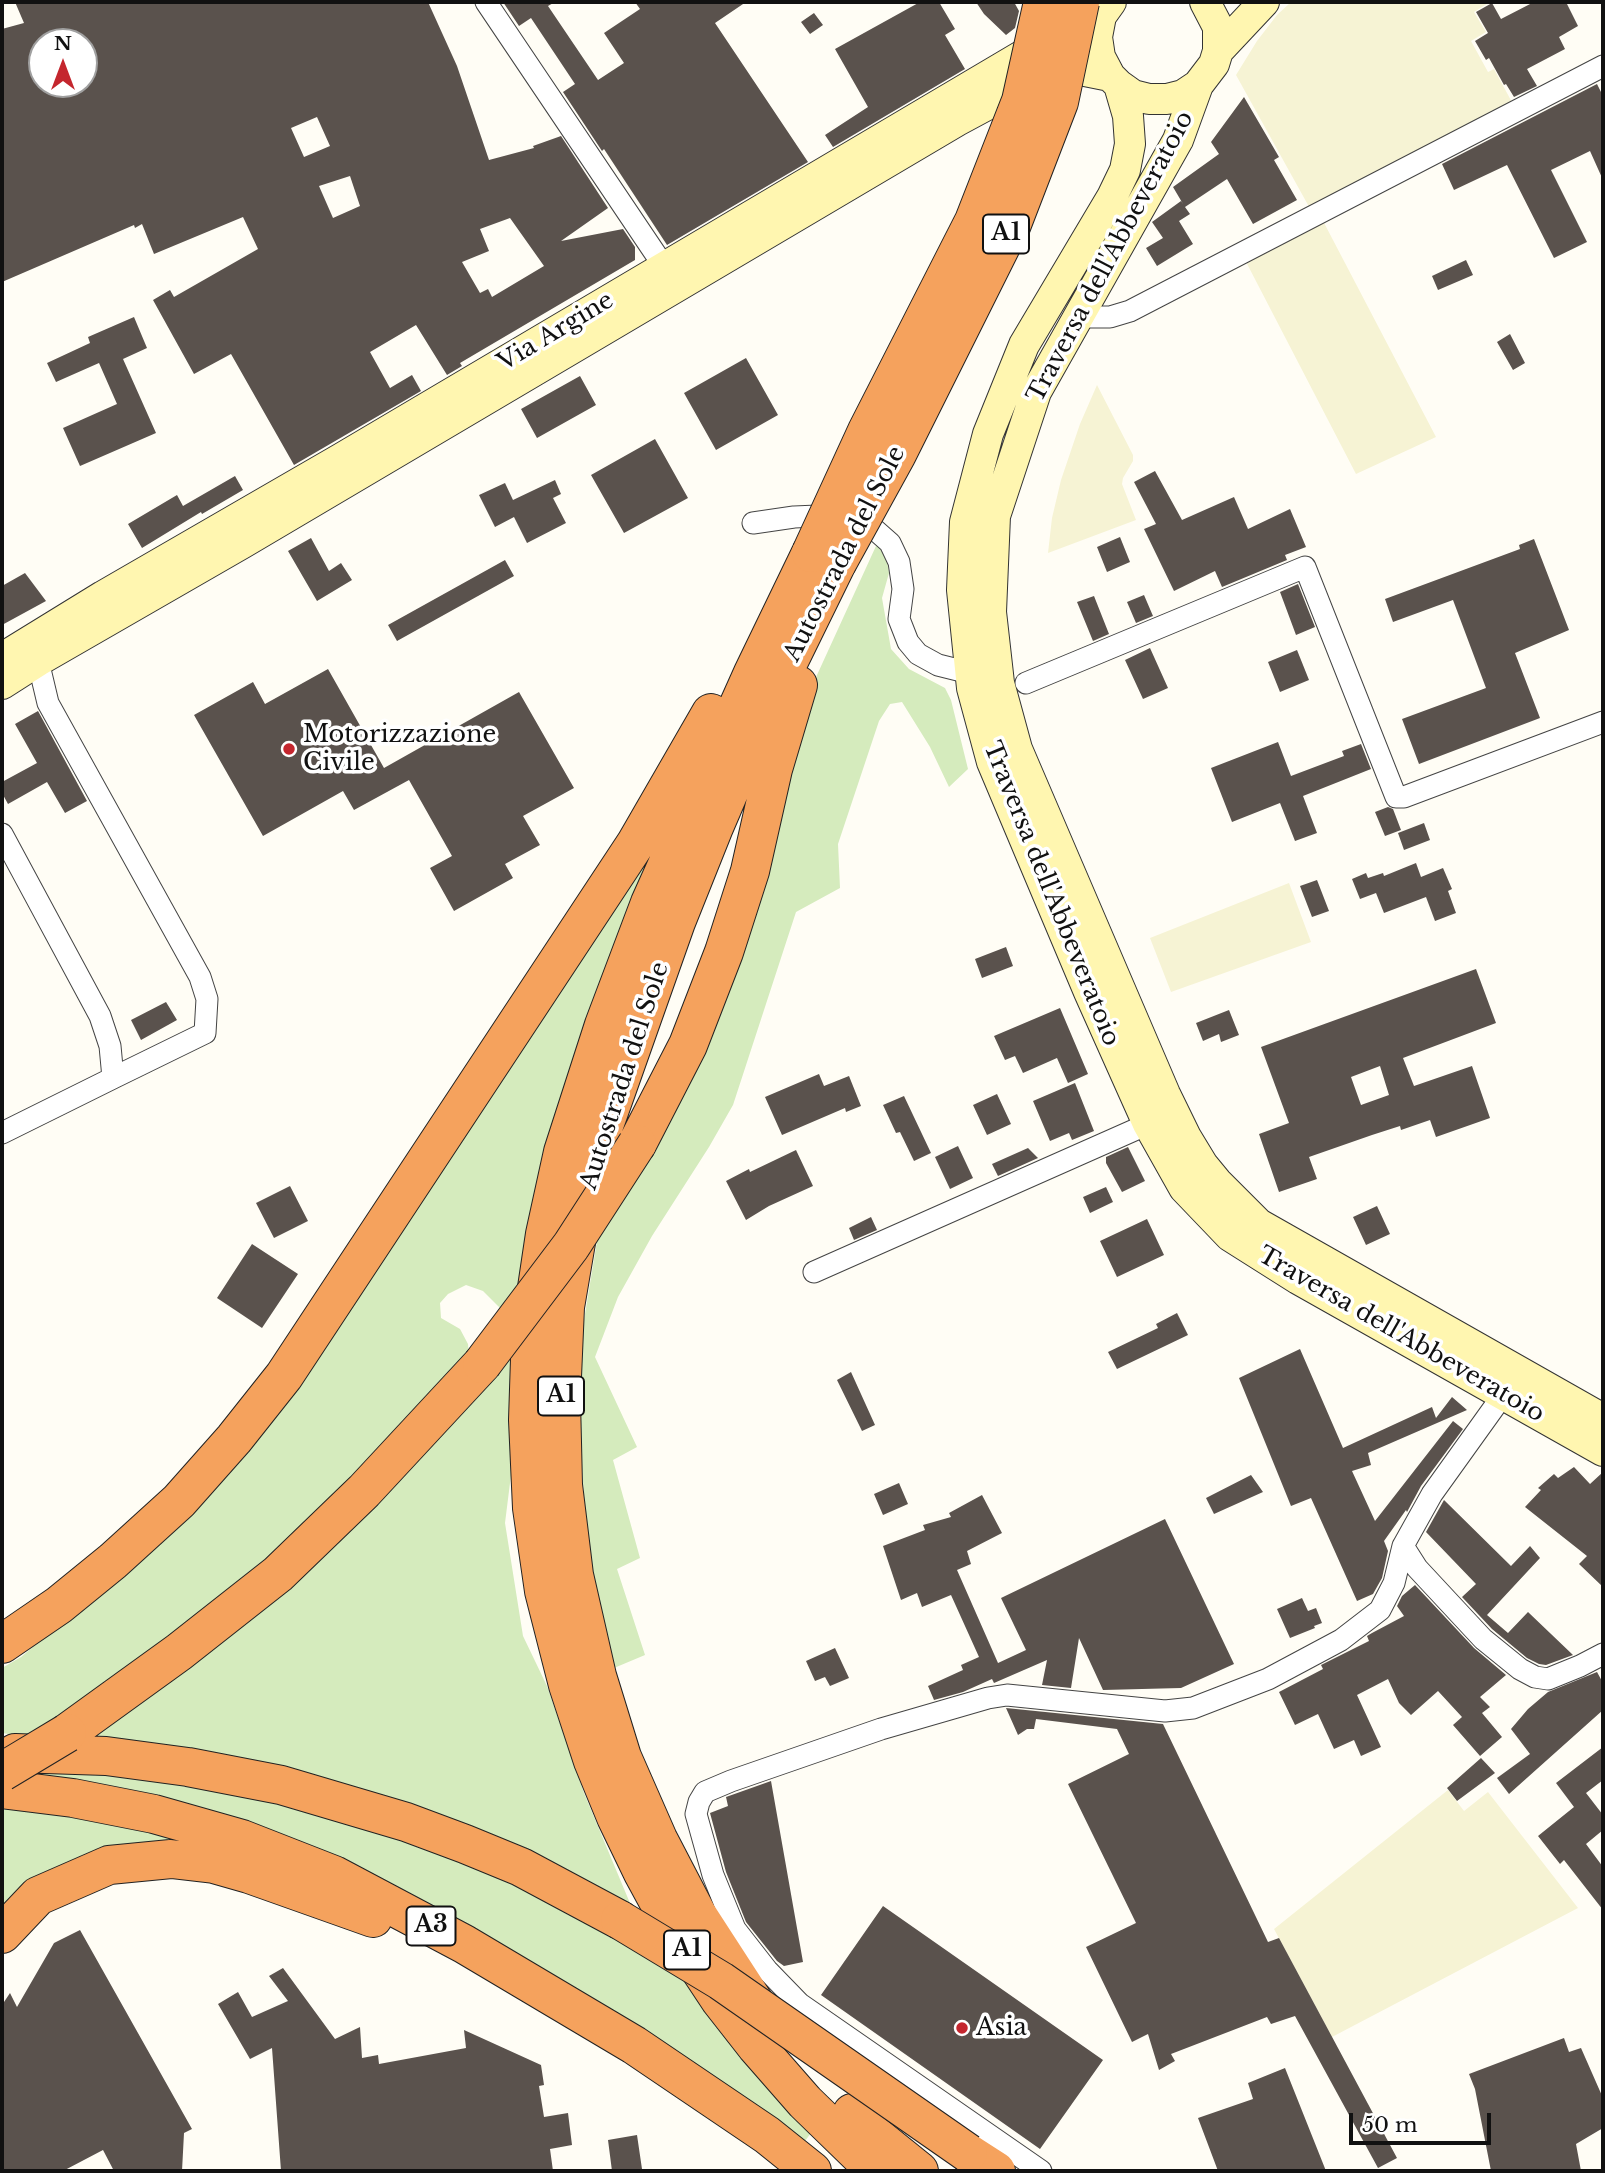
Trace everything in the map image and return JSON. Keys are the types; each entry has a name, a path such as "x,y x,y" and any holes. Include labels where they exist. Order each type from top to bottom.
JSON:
{"highway":[{"name":"Autostrada del Sole","path":"919,2171 867,2129 804,2064 749,1998 697,1914 658,1839 622,1757 597,1676 574,1574 563,1485 561,1401 565,1307 580,1219 600,1137 676,922 825,558 867,431 974,221 1021,101 1044,2"},
{"name":"Autostrada del Sole","path":"876,2171 805,2102 720,2000 675,1932 643,1874 593,1761 572,1698 544,1591 532,1508 528,1420 531,1328 545,1234 563,1152 604,1025 650,903 752,673 825,558 897,454 1012,224 1059,102 1080,2"},
{"path":"2,1772 67,1733 179,1652 278,1574 364,1491 482,1364 571,1246 637,1144 688,1045 724,952 750,871 773,769 799,684 825,558"},
{"path":"2,1644 70,1596 179,1501 234,1439 284,1376 636,843 754,635 825,558"},
{"path":"2,1753 106,1756 188,1767 281,1785 407,1822 522,1867 620,1920 721,1981 982,2162"},
{"name":"A3","path":"2,1789 73,1798 155,1814 242,1839 334,1875 464,1944 634,2045 766,2135 810,2171"},
{"path":"2,1934 38,1896 109,1865 171,1859 214,1864 249,1874 350,1909 423,1940 556,2016 810,2171"}],"street":[{"path":"486,2 665,268"},
{"name":"Via Argine","path":"2,658 103,596 665,268 1110,2"},
{"name":"Traversa dell'Abbeveratoio","path":"1110,2 1101,16 1097,37 1100,57 1114,81 1128,116 1130,144 1125,170 1112,197 1024,345 988,435 965,522 962,590 970,673 992,762 1148,1124 1184,1188 1230,1236 1298,1279 1603,1451"},
{"path":"1205,2 1218,27 1218,51"},
{"path":"1218,51 1264,2"},
{"name":"Traversa dell'Abbeveratoio","path":"1218,51 1214,64 1198,85 1178,140 1036,392 995,516 991,612 999,683 1017,749 1165,1094 1186,1137 1217,1182 1259,1224 1603,1419"},
{"path":"1079,314 1088,317 1111,317 1130,312 1603,66"},
{"name":"Via Argine","path":"2,684 957,121 1037,78 1080,70 1114,81 1149,99 1167,99 1198,85"},
{"path":"753,523 794,517 841,515 873,528 890,543 899,562 903,589 899,619 908,642 918,654 938,665 970,673"},
{"path":"1026,683 1305,567 1396,797 1404,797 1603,722"},
{"path":"2,1133 205,1033 206,999 200,977 48,703 38,661"},
{"path":"2,834 100,1016 110,1046 113,1078"},
{"path":"814,1272 1148,1124"},
{"path":"1041,2171 800,2004 768,1970 735,1929 713,1875 699,1826 696,1814 699,1802 705,1792 731,1781 881,1728 967,1703 1007,1695 1165,1711 1193,1708 1268,1679 1340,1640 1381,1610 1394,1583 1403,1546 1432,1494 1503,1395"},
{"path":"1403,1546 1417,1568 1483,1639 1520,1669 1535,1677 1548,1679 1603,1654"}],"shaded area":[{"path":"1291,2 1490,2 1474,12 1486,32 1471,41 1488,72 1494,69 1514,106 1313,214 1236,75 1257,41"},
{"path":"1322,219 1436,437 1356,474 1244,258"},
{"path":"1097,385 1133,455 1133,461 1122,484 1136,520 1048,553 1052,518 1061,480"},
{"path":"1289,883 1311,942 1171,992 1150,938"},
{"path":"1448,1790 1464,1811 1488,1792 1578,1908 1332,2037 1274,1929"}],"green space":[{"path":"876,546 881,548 887,560 889,573 882,598 891,649 909,669 945,688 951,700 968,769 949,787 930,747 902,702 890,704 879,721 838,844 840,888 796,912 733,1105 652,1236 618,1297 595,1357 637,1447 613,1460 640,1558 617,1569 645,1655 614,1668 596,1600 587,1535 579,1429 583,1326 601,1217 775,790 817,675"},
{"path":"663,816 521,1285 502,1310 483,1291 466,1285 448,1294 440,1303 441,1318 460,1329 468,1344 469,1355 342,1491 219,1604 39,1733 2,1733 2,1668 21,1657 178,1524"},
{"path":"515,1341 514,1451 505,1523 523,1636 547,1686 584,1793 632,1908 88,1740"},
{"path":"34,1765 234,1786 419,1837 669,1960 814,2129 799,2149 445,1921 16,1777"},
{"path":"2,1801 188,1834 189,1846 2,1915"}],"building":[{"path":"15,2 428,2 457,66 489,160 534,148 533,146 561,136 608,208 561,241 623,229 635,247 635,260 460,363 462,366 447,375 416,325 370,352 390,388 412,375 421,391 294,465 231,354 194,374 153,300 170,290 174,297 258,249 243,217 154,254 142,224 135,228 134,225 2,282 2,29 24,23","holes":["317,117 330,146 304,157 291,128","350,176 360,206 333,218 319,186","510,218 544,266 492,297 488,289 480,293 462,262 489,251 480,229"]},
{"path":"503,2 555,2 548,6 598,80 624,63 604,33 640,9 635,2 746,2 715,23 808,162 667,245 563,92 575,84 531,18 519,26"},
{"path":"920,2 939,2 955,29 945,35 965,69 833,147 825,135 868,107 835,49"},
{"path":"976,2 1014,2 1019,11 1015,28 1006,35 984,14"},
{"path":"1534,2 1566,2 1578,26 1559,37 1565,49 1527,69 1537,86 1514,97 1475,41 1488,33 1476,12 1492,3 1501,19"},
{"path":"814,13 823,25 810,34 801,22"},
{"path":"1597,84 1603,96 1603,180 1590,151 1551,170 1587,242 1554,258 1507,165 1454,190 1442,164"},
{"path":"1244,97 1279,157 1274,160 1297,200 1253,224 1227,179 1185,207 1190,214 1179,221 1193,244 1157,266 1146,248 1163,238 1152,222 1181,201 1183,204 1173,187 1219,154 1211,142"},
{"path":"1466,260 1473,275 1438,290 1432,276"},
{"path":"134,317 147,348 123,359 156,433 80,466 63,428 117,404 99,363 56,382 47,363 90,343 88,337"},
{"path":"1510,334 1525,363 1513,370 1497,342"},
{"path":"746,358 778,415 716,450 684,393"},
{"path":"580,376 596,405 537,438 521,409"},
{"path":"655,439 688,498 624,533 591,475"},
{"path":"1155,471 1182,520 1234,497 1248,529 1290,509 1306,547 1285,555 1287,560 1222,587 1215,571 1174,591 1144,529 1156,524 1134,482"},
{"path":"235,476 243,490 142,548 128,524 177,495 183,506"},
{"path":"555,480 561,494 553,498 566,523 527,543 514,517 495,527 479,495 505,483 513,500"},
{"path":"1120,537 1130,562 1107,572 1097,547"},
{"path":"311,538 329,571 341,563 352,580 317,601 288,551"},
{"path":"1534,539 1569,630 1515,653 1540,718 1419,764 1402,719 1486,688 1453,600 1393,622 1385,599 1520,549 1519,545"},
{"path":"505,560 514,576 397,641 388,625"},
{"path":"25,573 46,601 2,625 2,586"},
{"path":"1298,584 1315,627 1296,635 1280,592"},
{"path":"1144,595 1153,616 1136,623 1127,602"},
{"path":"1094,596 1109,634 1093,641 1077,602"},
{"path":"1150,648 1168,688 1143,699 1125,660"},
{"path":"1297,650 1309,680 1280,692 1268,662"},
{"path":"328,669 384,768 519,692 574,788 523,816 540,845 505,864 513,878 454,911 430,868 452,856 409,780 354,810 343,791 263,836 194,715 253,682 265,704"},
{"path":"38,711 87,801 65,813 47,782 8,804 2,793 2,782 37,763 15,724"},
{"path":"1278,742 1291,776 1344,756 1342,751 1361,744 1371,769 1303,796 1317,833 1295,841 1280,803 1232,822 1211,768"},
{"path":"1388,807 1393,809 1401,830 1385,836 1375,812"},
{"path":"1424,823 1430,840 1404,850 1398,833"},
{"path":"1416,863 1421,877 1443,868 1452,889 1448,891 1456,913 1435,921 1426,897 1384,913 1376,893 1360,899 1352,879 1366,873 1368,878 1383,873 1384,876"},
{"path":"1317,880 1329,911 1312,917 1300,886"},
{"path":"1006,947 1013,966 982,978 975,959"},
{"path":"1476,969 1496,1023 1403,1058 1414,1086 1472,1066 1490,1118 1436,1137 1430,1120 1401,1130 1400,1126 1309,1157 1317,1179 1279,1192 1259,1134 1289,1123 1261,1047","holes":["1380,1066 1389,1095 1361,1105 1351,1077"]},
{"path":"166,1002 177,1020 141,1040 131,1020"},
{"path":"1060,1008 1088,1074 1068,1083 1057,1058 1023,1073 1015,1056 1005,1060 994,1036"},
{"path":"1229,1010 1239,1035 1221,1042 1219,1034 1203,1041 1196,1023"},
{"path":"819,1074 824,1086 849,1076 861,1106 846,1112 845,1108 782,1135 765,1097"},
{"path":"1075,1083 1094,1131 1072,1140 1069,1133 1050,1141 1033,1101"},
{"path":"997,1094 1011,1124 987,1135 973,1105"},
{"path":"904,1096 931,1153 914,1161 900,1132 896,1133 883,1105"},
{"path":"958,1146 973,1178 950,1189 935,1157"},
{"path":"1128,1147 1145,1181 1122,1192 1106,1163 1106,1157"},
{"path":"1028,1148 1038,1158 998,1176 992,1164"},
{"path":"796,1150 813,1186 746,1220 726,1181"},
{"path":"290,1186 308,1221 274,1238 256,1203"},
{"path":"1106,1187 1113,1202 1090,1213 1083,1197"},
{"path":"1377,1206 1390,1234 1366,1245 1353,1217"},
{"path":"871,1217 877,1230 854,1240 849,1228"},
{"path":"1147,1219 1164,1255 1117,1277 1100,1241"},
{"path":"252,1244 298,1274 262,1328 217,1298"},
{"path":"1177,1313 1188,1335 1117,1369 1108,1352 1158,1328 1156,1324"},
{"path":"1300,1349 1343,1448 1432,1407 1436,1418 1452,1397 1467,1410 1368,1453 1371,1465 1352,1471 1375,1521 1453,1421 1463,1429 1384,1541 1388,1551 1382,1578 1373,1594 1357,1601 1311,1498 1291,1506 1239,1378"},
{"path":"851,1372 875,1425 862,1431 837,1380"},
{"path":"1574,1467 1590,1484 1603,1472 1603,1587 1579,1564 1587,1556 1525,1507 1541,1490 1538,1488 1554,1474 1558,1478"},
{"path":"1251,1475 1263,1492 1214,1514 1206,1498"},
{"path":"899,1483 908,1504 883,1515 874,1494"},
{"path":"982,1495 1002,1533 967,1551 971,1564 957,1570 998,1663 1026,1650 1001,1598 1165,1519 1234,1664 1181,1688 1103,1690 1079,1638 1071,1688 1042,1685 1047,1660 994,1683 992,1679 963,1692 934,1700 928,1686 963,1670 961,1665 979,1657 951,1595 922,1607 917,1593 901,1600 883,1546 925,1530 923,1525 951,1517 949,1513"},
{"path":"1444,1500 1511,1566 1530,1546 1540,1558 1487,1615 1508,1633 1528,1612 1573,1655 1546,1665 1527,1658 1492,1629 1462,1597 1476,1584 1426,1532"},
{"path":"1415,1585 1474,1648 1506,1675 1480,1697 1490,1707 1482,1713 1502,1737 1480,1756 1453,1725 1462,1717 1438,1691 1411,1715 1399,1703 1388,1679 1357,1695 1381,1747 1361,1756 1354,1740 1334,1749 1318,1714 1295,1725 1279,1692 1323,1669 1321,1665 1369,1641 1367,1636 1404,1616 1397,1606 1402,1596"},
{"path":"1302,1598 1308,1611 1316,1608 1322,1623 1290,1638 1277,1609"},
{"path":"835,1648 849,1678 830,1686 825,1677 815,1681 806,1661"},
{"path":"1597,1672 1603,1683 1603,1710 1509,1794 1497,1778 1530,1754 1511,1729 1528,1709 1548,1692"},
{"path":"1006,1708 1163,1724 1268,1942 1279,1938 1397,2158 1378,2168 1295,2016 1271,2024 1267,2017 1171,2054 1175,2061 1159,2070 1148,2034 1132,2042 1086,1947 1136,1923 1068,1784 1129,1754 1117,1729 1036,1719 1034,1729 1027,1729 1018,1735"},
{"path":"1603,1747 1603,1780 1586,1793 1603,1815 1603,1830 1586,1844 1603,1867 1603,1910 1564,1860 1560,1864 1538,1836 1574,1807 1556,1783"},
{"path":"1481,1758 1495,1773 1457,1801 1447,1788"},
{"path":"771,1781 803,1962 784,1966 746,1922 726,1872 710,1813 728,1806 726,1797"},
{"name":"Asia","path":"883,1906 1103,2060 1040,2149 821,1995"},
{"path":"80,1930 192,2129 184,2133 182,2171 114,2171 103,2150 63,2171 2,2171 2,2005 10,1993 17,2007 54,1943"},
{"path":"283,1968 335,2039 360,2027 362,2058 378,2055 379,2064 466,2048 464,2030 541,2065 544,2085 539,2086 544,2117 568,2113 572,2145 550,2149 553,2171 281,2171 272,2048 250,2059 218,2004 238,1992 252,2017 288,2001 269,1976"},
{"path":"1564,2038 1569,2052 1581,2048 1603,2098 1603,2128 1576,2144 1581,2171 1491,2171 1475,2089 1469,2074"},
{"path":"1285,2068 1326,2171 1218,2171 1198,2118 1253,2099 1248,2083"},
{"path":"637,2135 642,2169 612,2171 608,2140"}],"place":[{"name":"Motorizzazione Civile","path":"289,749"},
{"name":"Asia","path":"962,2028"}]}
